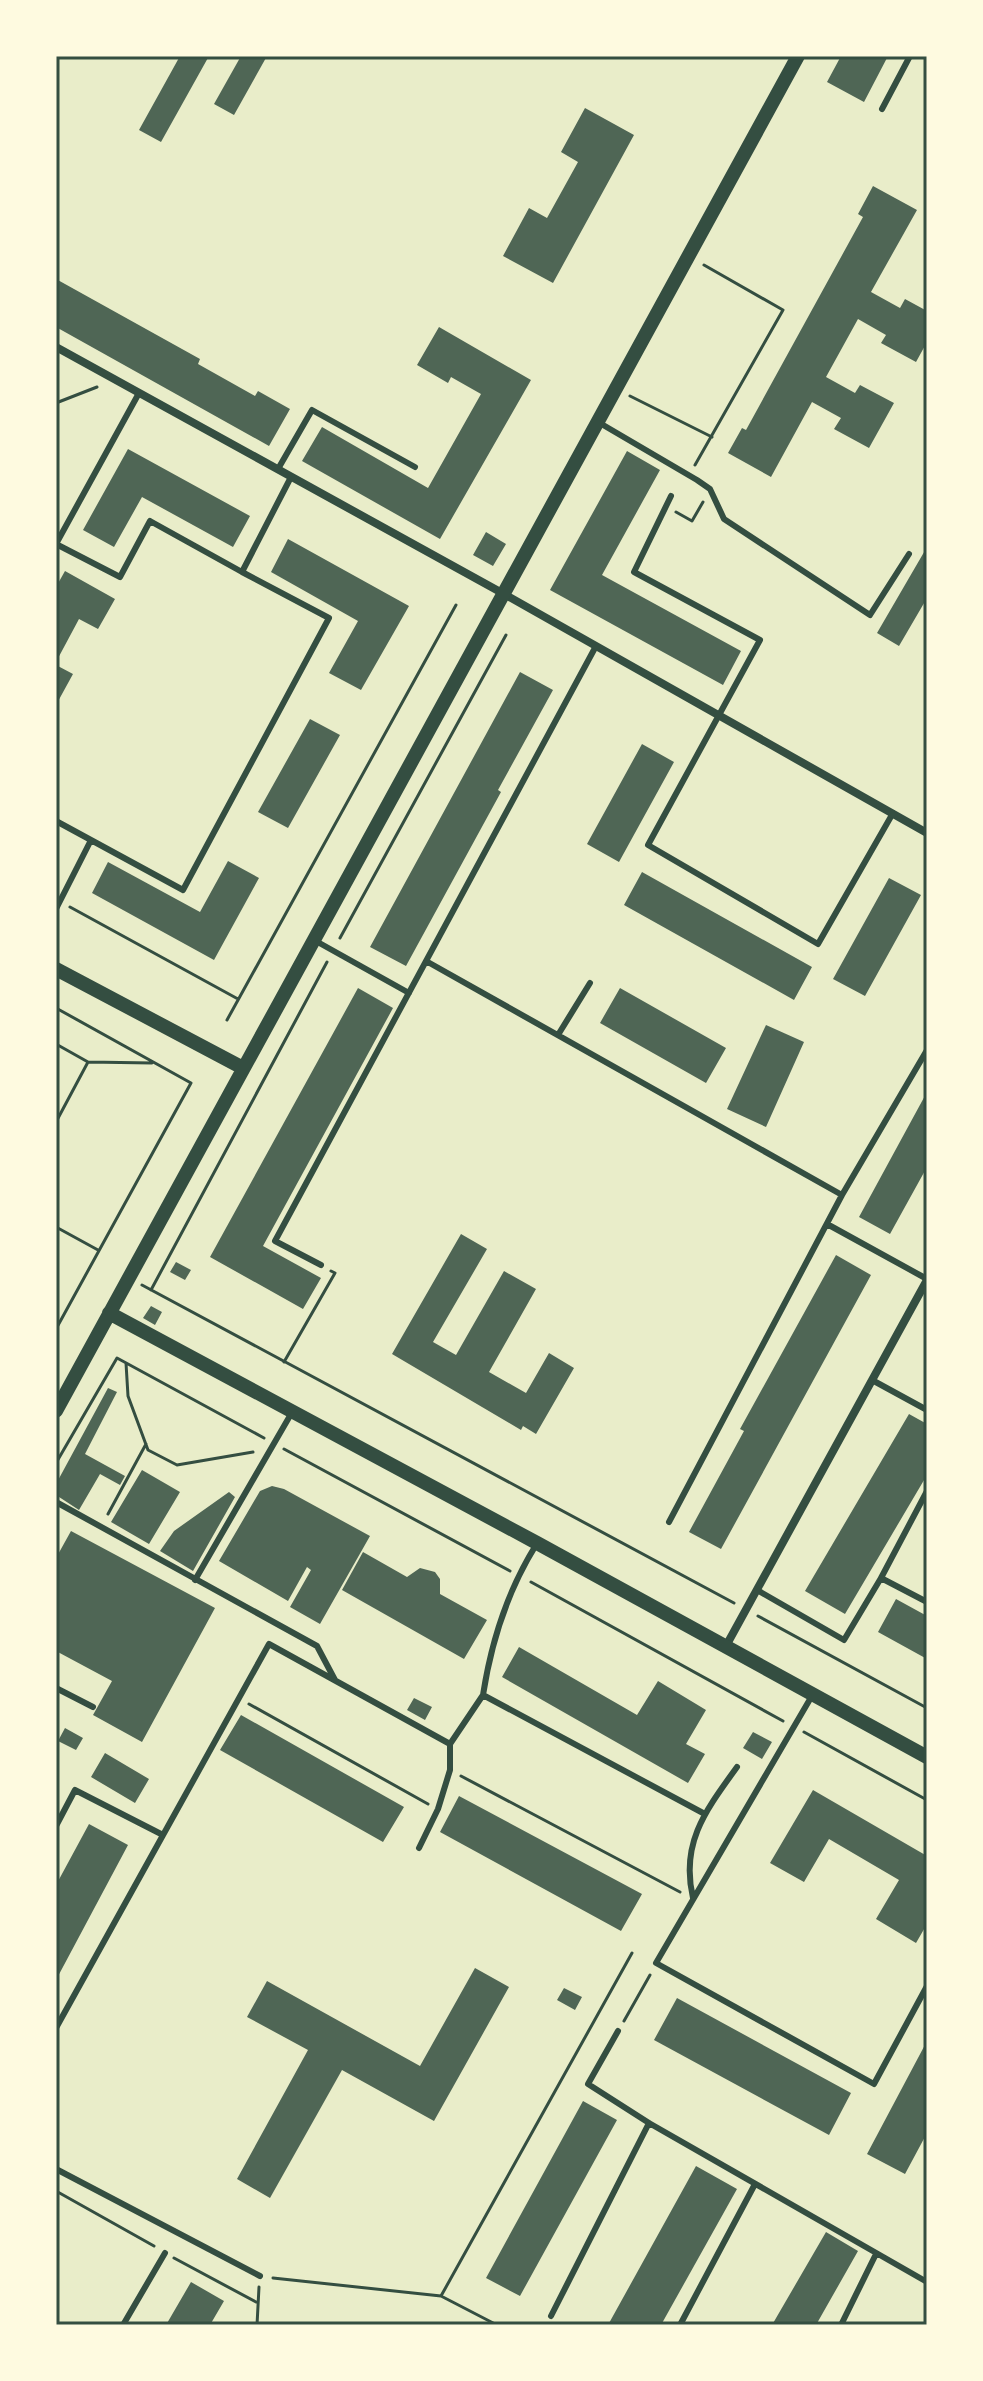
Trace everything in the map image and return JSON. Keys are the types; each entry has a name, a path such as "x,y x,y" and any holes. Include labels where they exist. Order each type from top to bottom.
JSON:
{"street":[{"path":"56,1411 798,56"},
{"path":"56,347 504,594 927,833"},
{"path":"56,969 243,1068"},
{"path":"726,1646 927,1280"},
{"path":"109,1313 927,1757"}],"lane":[{"path":"882,109 910,56"},
{"path":"56,821 183,890 329,618 150,521 120,577 56,544 139,393"},
{"path":"278,469 312,410 415,467"},
{"path":"598,422 710,489 724,519 870,615 909,554"},
{"path":"242,572 291,477"},
{"path":"671,496 634,572 760,640 648,845 818,944 893,813"},
{"path":"321,1265 275,1241 596,646"},
{"path":"56,909 91,840"},
{"path":"314,940 409,993"},
{"path":"426,961 842,1195"},
{"path":"558,1035 590,983"},
{"path":"669,1522 842,1195 927,1050"},
{"path":"827,1224 927,1280"},
{"path":"872,1380 927,1410"},
{"path":"195,1580 292,1412"},
{"path":"757,1590 844,1640 927,1491"},
{"path":"56,1502 317,1646 335,1680"},
{"path":"419,1848 438,1809 450,1770 450,1744 483,1695 488,1663 518,1575 537,1543"},
{"path":"881,1578 927,1602"},
{"path":"56,2028 269,1644 450,1744"},
{"path":"56,1688 93,1707"},
{"path":"813,1694 656,1963 874,2084 927,1986"},
{"path":"483,1695 703,1813"},
{"path":"693,1898 688,1876 694,1835 703,1813 737,1767"},
{"path":"56,1826 75,1790 163,1835"},
{"path":"618,2031 588,2084 649,2123 927,2282"},
{"path":"551,2316 649,2123"},
{"path":"56,2169 260,2276"},
{"path":"680,2325 755,2184"},
{"path":"123,2325 165,2253"},
{"path":"841,2325 876,2254"}],"path":[{"path":"689,256 783,310 690,476"},
{"path":"56,403 116,380"},
{"path":"616,388 712,437"},
{"path":"666,505 692,521 710,489"},
{"path":"227,1020 456,605"},
{"path":"60,902 238,999"},
{"path":"56,1008 191,1083 57,1326"},
{"path":"56,1044 88,1062 155,1063"},
{"path":"56,1122 88,1062"},
{"path":"56,1227 99,1251"},
{"path":"284,1362 335,1273 321,1265"},
{"path":"151,1290 927,1708"},
{"path":"56,1463 117,1358 273,1446 518,1575 927,1800"},
{"path":"126,1363 128,1396 148,1450 177,1465 273,1446"},
{"path":"101,1527 146,1444"},
{"path":"239,1698 438,1809"},
{"path":"450,1770 693,1898"},
{"path":"441,2296 632,1953"},
{"path":"618,2031 656,1963"},
{"path":"257,2325 260,2276 441,2296 497,2325"}],"building":[{"path":"180,56 209,56 161,142 139,130"},
{"path":"241,56 267,56 234,115 214,104"},
{"path":"841,56 888,56 864,102 827,82"},
{"path":"585,108 634,135 553,283 503,256 529,208 547,218 578,162 561,152"},
{"path":"873,186 917,210 871,292 900,308 905,299 927,311 927,342 916,362 881,343 886,335 858,319 826,377 855,393 860,385 894,403 869,448 834,429 841,418 812,402 771,477 728,453 742,428 746,430 863,217 858,214"},
{"path":"56,279 200,359 198,364 255,396 258,391 290,409 269,446 56,327"},
{"path":"439,327 531,380 440,539 302,461 322,427 428,488 481,394 451,377 448,383 417,365"},
{"path":"128,449 250,516 233,547 142,497 114,547 83,530"},
{"path":"627,451 660,470 602,575 741,651 723,685 550,590"},
{"path":"486,532 506,544 493,566 473,555"},
{"path":"288,539 409,606 361,690 329,673 358,621 271,572"},
{"path":"927,547 927,598 899,646 877,633"},
{"path":"65,571 115,599 98,629 79,619 56,662 56,587"},
{"path":"56,665 73,674 56,705"},
{"path":"520,672 553,690 406,966 370,947"},
{"path":"310,719 340,735 288,828 258,812"},
{"path":"642,744 674,762 619,862 587,844"},
{"path":"228,861 259,878 214,960 92,893 108,862 200,912"},
{"path":"642,872 812,967 794,1000 624,905"},
{"path":"889,878 921,895 865,996 833,979"},
{"path":"358,988 393,1008 263,1246 321,1278 303,1309 210,1257"},
{"path":"620,988 726,1048 706,1083 600,1023"},
{"path":"766,1025 804,1042 766,1127 727,1109"},
{"path":"927,1092 927,1167 890,1234 859,1217"},
{"path":"461,1234 487,1249 433,1342 456,1355 504,1271 536,1289 489,1372 526,1393 549,1353 574,1368 536,1434 523,1426 521,1430 392,1354"},
{"path":"836,1255 871,1275 721,1549 689,1532 744,1431 740,1429"},
{"path":"176,1262 191,1270 185,1280 170,1272"},
{"path":"151,1306 162,1312 155,1325 143,1318"},
{"path":"108,1388 117,1392 85,1454 125,1476 120,1485 100,1474 79,1510 56,1495 56,1484"},
{"path":"909,1414 927,1424 927,1475 845,1614 805,1591"},
{"path":"142,1470 180,1492 149,1544 111,1522"},
{"path":"272,1486 284,1489 370,1536 320,1624 290,1607 311,1570 307,1567 288,1601 219,1561 260,1491"},
{"path":"229,1492 235,1497 193,1571 160,1551 174,1531"},
{"path":"71,1531 215,1608 142,1742 93,1715 112,1681 56,1651 56,1558"},
{"path":"363,1552 407,1577 420,1568 435,1572 440,1579 440,1594 487,1620 464,1659 342,1590"},
{"path":"896,1599 927,1616 927,1659 878,1632"},
{"path":"519,1647 637,1715 658,1681 706,1710 686,1744 705,1754 688,1783 502,1677"},
{"path":"414,1698 432,1707 425,1720 407,1710"},
{"path":"241,1715 404,1807 383,1842 220,1750"},
{"path":"65,1728 83,1738 76,1750 58,1741"},
{"path":"753,1732 772,1742 762,1759 743,1748"},
{"path":"105,1753 149,1779 135,1803 91,1777"},
{"path":"813,1790 927,1856 927,1924 916,1943 876,1919 899,1880 829,1839 804,1882 770,1863"},
{"path":"459,1796 642,1894 621,1931 440,1832"},
{"path":"89,1824 128,1845 56,1980 56,1885"},
{"path":"475,1968 509,1987 434,2121 342,2070 270,2198 237,2179 308,2050 247,2017 267,1981 420,2066"},
{"path":"564,1988 582,1997 575,2010 557,2000"},
{"path":"677,1998 851,2093 829,2135 654,2040"},
{"path":"927,2041 927,2133 905,2174 867,2154"},
{"path":"583,2101 617,2120 520,2296 486,2278"},
{"path":"696,2166 737,2189 661,2325 608,2325"},
{"path":"826,2232 858,2251 816,2325 772,2325"},
{"path":"191,2282 224,2301 210,2325 166,2325"}]}
